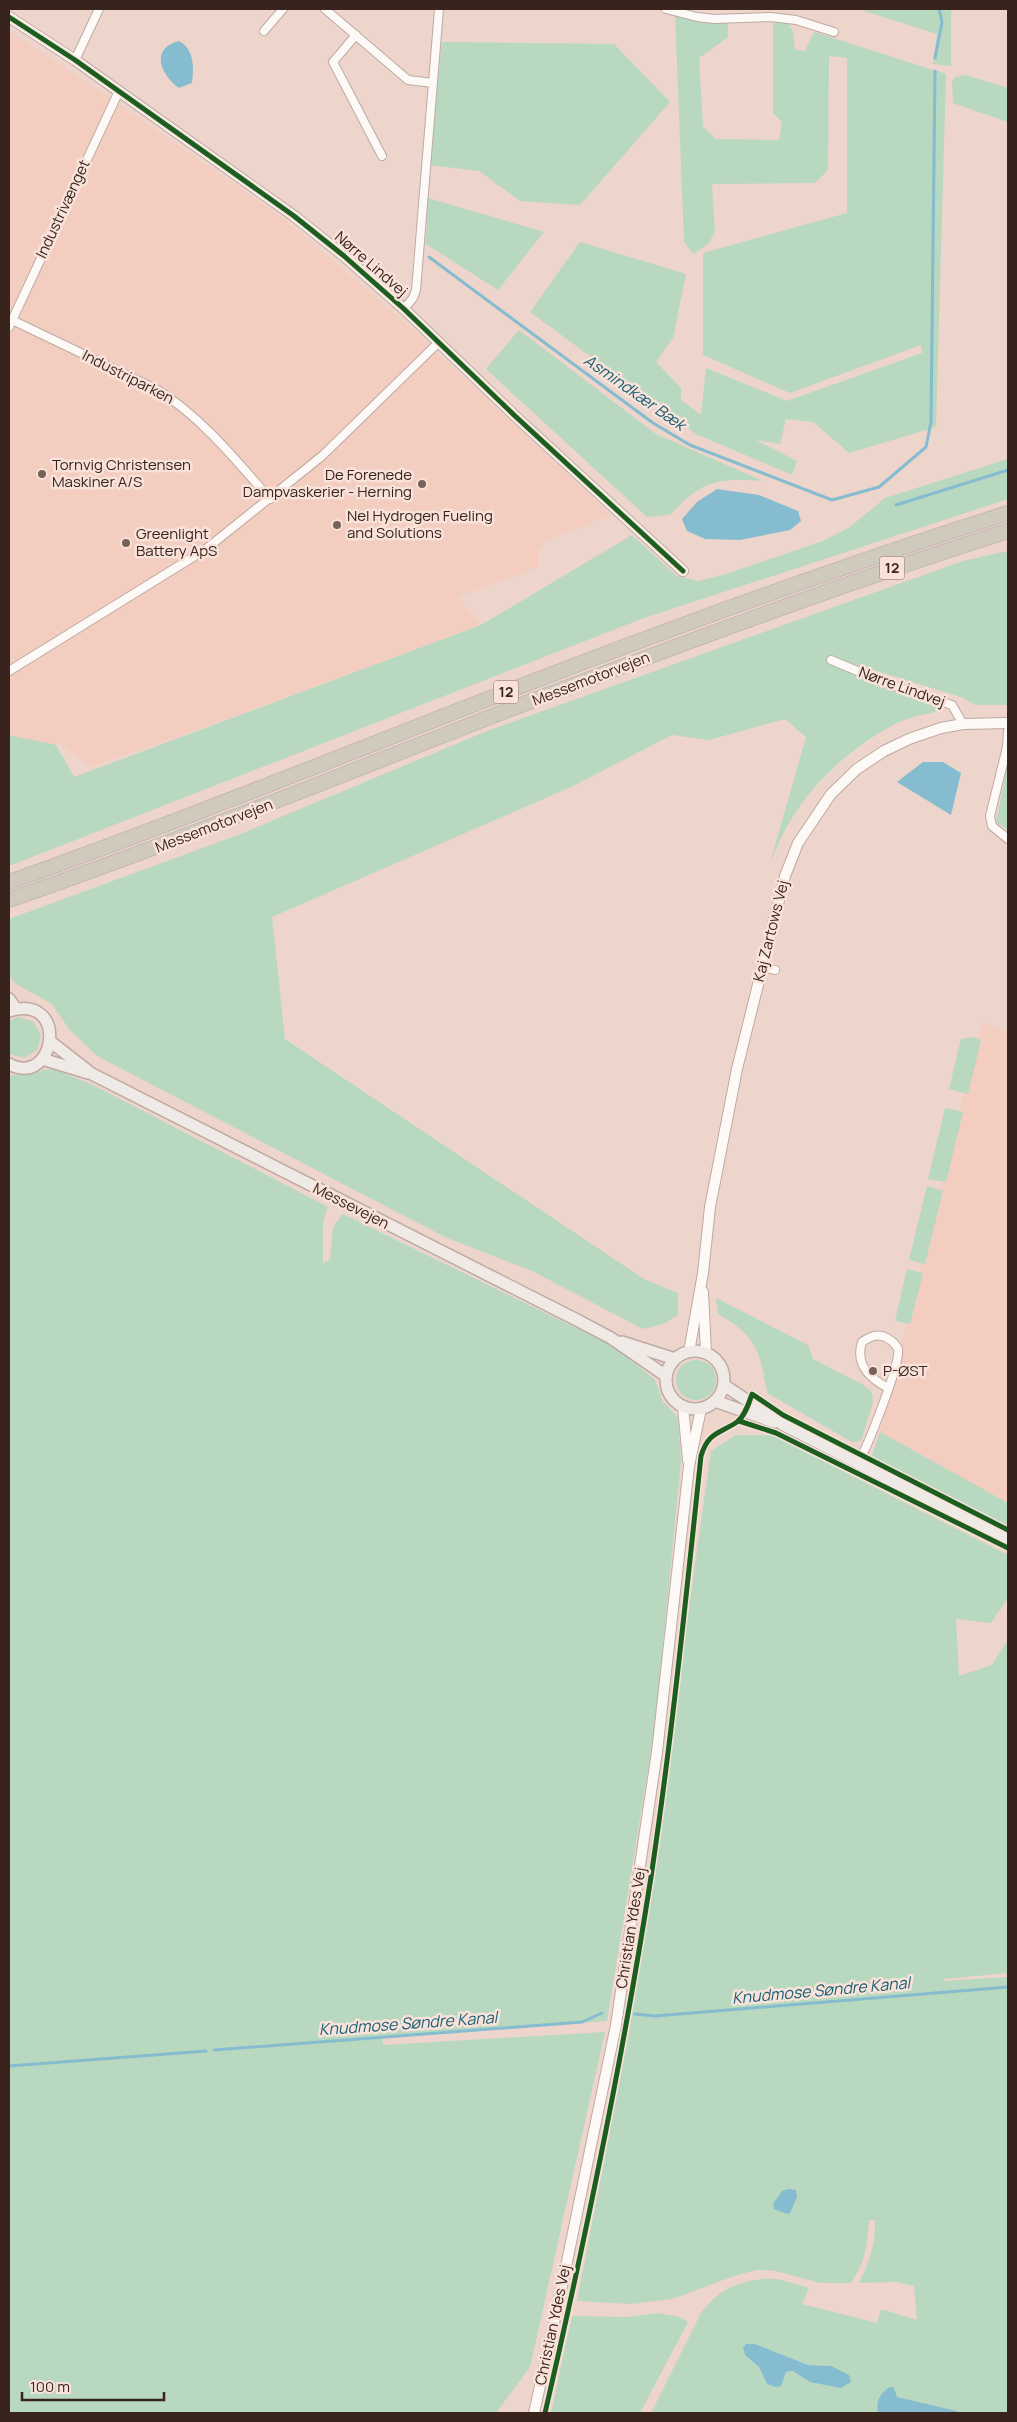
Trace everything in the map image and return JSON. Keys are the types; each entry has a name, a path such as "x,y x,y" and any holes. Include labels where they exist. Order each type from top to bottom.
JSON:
{"highway":[{"name":"Messemotorvejen","path":"9,882 125,841 541,678 887,551 1008,513"},
{"name":"Messemotorvejen","path":"9,900 132,858 541,698 778,610 895,567 1008,531"}],"main road":[{"path":"9,999 12,1010 29,1009 39,1013 51,1031 51,1042 42,1059 33,1065 22,1067 9,1064"},
{"name":"Messevejen","path":"51,1042 92,1074"},
{"name":"Messevejen","path":"42,1059 92,1074 611,1338 666,1376"},
{"name":"Messevejen","path":"611,1338 675,1359"},
{"path":"689,1352 706,1353 716,1360 721,1368 724,1385 715,1402 701,1409 683,1407 670,1395 666,1376 675,1359 689,1352"},
{"path":"724,1385 782,1424 1008,1540"},
{"path":"715,1402 782,1424"}],"street":[{"path":"75,60 99,9"},
{"path":"264,31 283,9"},
{"path":"325,9 408,80 433,83"},
{"name":"Nørre Lindvej","path":"404,309 413,298 416,290 439,9"},
{"path":"666,9 697,18 771,17 796,20 834,32"},
{"name":"Nørre Lindvej","path":"9,17 75,60 294,216 344,256 404,309 514,415 683,571"},
{"path":"356,35 333,62 382,156"},
{"name":"Industrivænget","path":"10,324 119,92"},
{"name":"Industriparken","path":"10,324 158,390 181,405 207,427 270,499"},
{"path":"9,671 206,549 322,456 439,342"},
{"name":"Nørre Lindvej","path":"831,660 891,684 952,705 963,724"},
{"name":"Kaj Zartows Vej","path":"689,1352 703,1273 710,1207 724,1129 785,876 798,843 831,794 856,769 884,751 909,739 941,728 963,724 1008,723"},
{"path":"1008,731 1008,747 990,816 992,826 1008,839"},
{"path":"762,967 775,970"},
{"name":"Kaj Zartows Vej","path":"703,1273 706,1353"},
{"path":"858,1463 888,1388 897,1362 898,1350 895,1343 885,1337 872,1335 862,1342 859,1353 864,1368 872,1378 888,1388"},
{"name":"Christian Ydes Vej","path":"683,1407 689,1466"},
{"name":"Christian Ydes Vej","path":"534,2413 576,2220 620,1997 657,1752 689,1466 701,1409"}],"shaded area":[{"path":"9,31 109,97 285,220 400,318 611,515 546,541 539,550 539,567 458,597 481,625 202,728 92,767 61,745 9,737"},
{"path":"982,1022 1008,1033 1008,1503 880,1432"}],"green space":[{"path":"864,9 951,9 951,66 933,64 937,34 864,11"},
{"path":"675,14 703,22 728,23 728,37 699,58 703,127 716,139 779,140 782,122 773,113 773,23 788,22 793,32 795,50 805,51 814,32 946,74 936,427 849,453 813,422 786,419 780,444 756,440 797,461 792,475 696,434 530,312 580,242 686,274 673,338 656,362 681,388 681,400 701,415 706,368 787,401 922,353 921,345 790,393 703,355 703,253 847,213 847,58 829,56 828,170 815,183 712,184 715,232 708,244 693,254 684,242"},
{"path":"442,42 614,44 670,102 580,205 520,201 479,171 430,165"},
{"path":"966,75 1008,88 1008,122 953,103 952,82 955,77"},
{"path":"428,198 544,232 498,290 426,244"},
{"path":"519,330 656,434 763,481 734,480 711,484 692,494 670,515 647,517 486,369"},
{"path":"1008,459 1008,499 644,618 9,866 9,735 56,745 74,777 481,625 632,535 677,576 698,581 723,575 823,541 850,527 885,498"},
{"path":"1007,551 1008,705 975,705 961,697 831,657 826,661 943,710 899,722 865,742 835,767 796,811 770,863 806,737 785,719 709,740 672,735 571,787 272,917 285,1039 644,1279 678,1293 678,1315 663,1324 643,1329 532,1271 447,1238 97,1056 69,1029 52,1004 16,984 9,976 9,919 238,835 487,731 963,561"},
{"path":"1008,762 1008,830 996,822"},
{"path":"18,1017 33,1021 41,1035 37,1050 24,1058 9,1054 9,1021"},
{"path":"972,1037 981,1040 968,1094 949,1089 961,1039"},
{"path":"53,1069 93,1085 328,1207 323,1222 323,1264 330,1259 333,1227 343,1214 613,1346 655,1380 663,1402 678,1417 681,1461 655,1726 607,2021 382,2036 383,2045 605,2032 530,2367 496,2413 9,2413 9,1075"},
{"path":"945,1108 963,1112 946,1182 928,1179"},
{"path":"927,1186 943,1191 925,1264 909,1260"},
{"path":"907,1269 923,1273 910,1324 895,1321"},
{"path":"716,1298 808,1345 813,1359 862,1384 872,1392 873,1402 861,1441 852,1442 767,1393 759,1355 749,1338 741,1330 718,1314"},
{"path":"696,1360 707,1363 713,1369 716,1380 713,1391 707,1397 696,1400 685,1397 679,1391 676,1380 679,1369 685,1363"},
{"path":"880,1432 1008,1503 1008,1527 871,1458"},
{"path":"736,1435 771,1435 1008,1555 1008,1598 991,1623 956,1619 959,1676 992,1665 1008,1639 1008,1973 944,1979 943,1981 1008,1977 1008,2413 959,2413 897,2397 894,2388 886,2389 876,2407 881,2411 895,2413 651,2413 701,2313 716,2297 733,2286 753,2280 779,2280 809,2288 802,2304 877,2323 881,2309 917,2320 914,2286 897,2282 859,2283 871,2253 875,2220 869,2220 865,2253 851,2283 820,2283 776,2271 757,2270 737,2275 672,2299 631,2304 577,2301 630,2028 711,1451","holes":["746,2344 755,2344 808,2365 831,2366 800,2376 793,2371 786,2372 781,2386 767,2383"]},
{"path":"658,2313 680,2317 688,2322 640,2413 551,2413 572,2316 627,2317"}],"water":[{"path":"179,41 188,49 192,59 193,71 192,83 179,88 163,70 161,56 170,45"},
{"path":"717,489 759,495 798,511 801,521 790,530 740,540 705,539 687,531 682,519 697,502"},
{"path":"923,762 943,762 961,773 951,815 897,782"},
{"path":"788,2189 796,2190 797,2197 790,2213 787,2214 774,2209 773,2204 782,2191"},
{"path":"746,2344 755,2344 808,2365 831,2366 849,2375 851,2382 841,2388 810,2382 793,2371 786,2372 781,2386 776,2387 767,2384 759,2367 745,2355 743,2348"},
{"path":"890,2387 894,2388 897,2397 959,2413 878,2412 879,2398"}],"waterway":[{"path":"935,58 942,22 939,9"},
{"name":"Asmindkær Bæk","path":"429,257 653,423 690,445 832,500 879,487 926,447 931,422 935,71"},
{"path":"896,505 1008,470"},
{"name":"Knudmose Søndre Kanal","path":"635,2014 655,2016 1008,1987"},
{"name":"Knudmose Søndre Kanal","path":"214,2050 582,2022 602,2013"},
{"name":"Knudmose Søndre Kanal","path":"9,2066 206,2051"}],"cycle path":[{"path":"9,17 75,60 294,216 344,256 404,309 514,415 683,571"},
{"path":"545,2413 603,2146 640,1944 666,1772 701,1456 707,1442 715,1434 740,1419 752,1394 783,1415 1008,1530"},
{"path":"739,1421 776,1433 1008,1548"}],"place":[{"name":"Tornvig Christensen Maskiner A/S","path":"42,474"},
{"name":"De Forenede Dampvaskerier - Herning","path":"422,484"},
{"name":"Nel Hydrogen Fueling and Solutions","path":"337,525"},
{"name":"Greenlight Battery ApS","path":"126,543"},
{"name":"P-ØST","path":"873,1371"}]}
